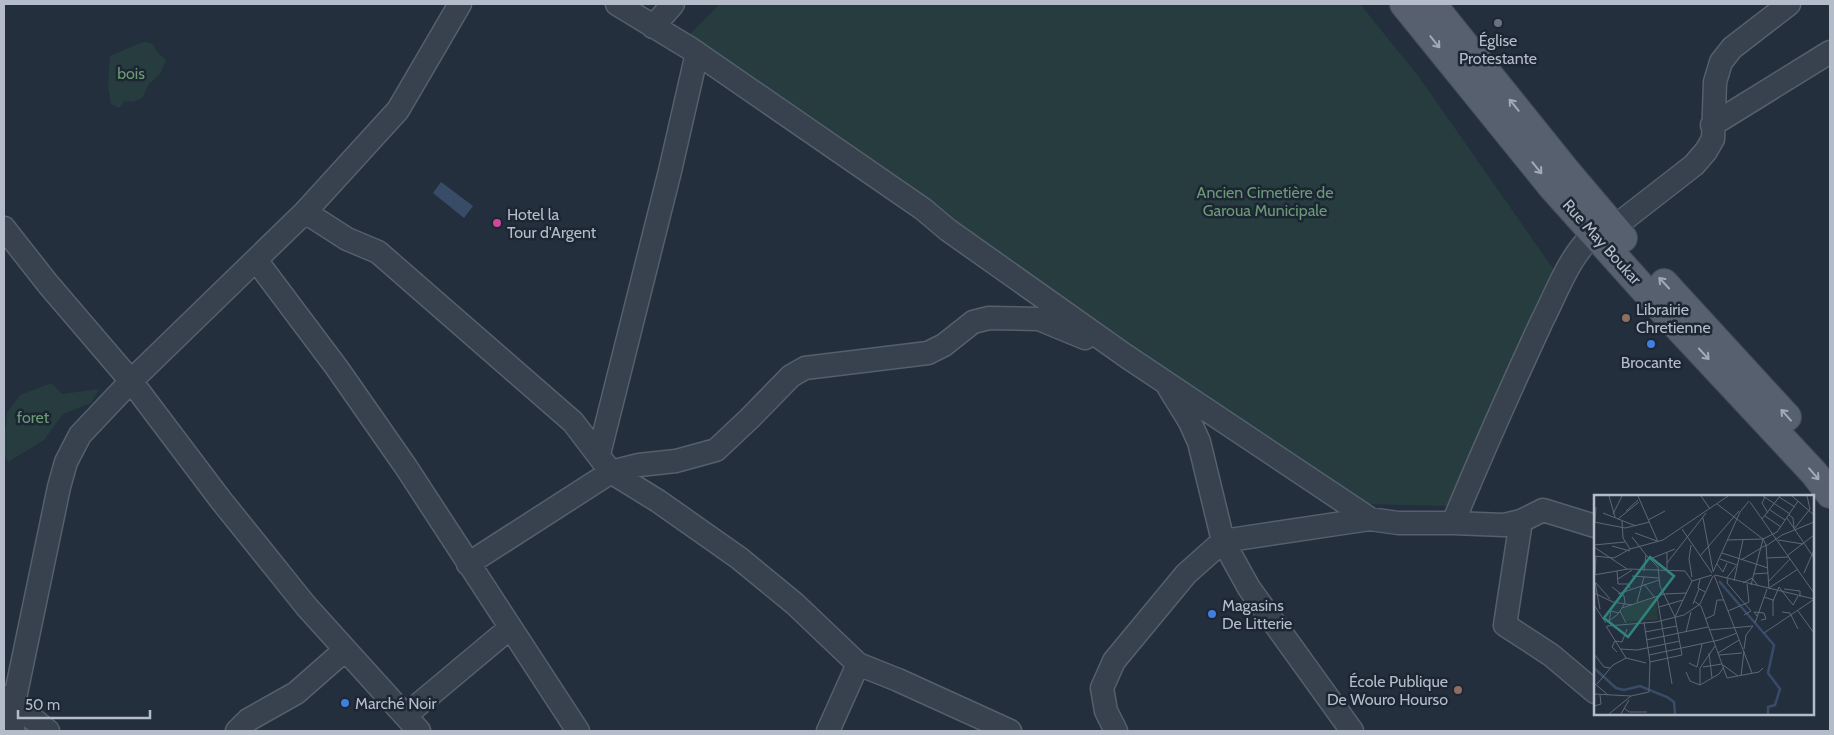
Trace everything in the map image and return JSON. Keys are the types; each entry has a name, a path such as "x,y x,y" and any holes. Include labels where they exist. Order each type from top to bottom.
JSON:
{"main road":[{"name":"Rue May Boukar","path":"1404,4 1553,188 1604,231 1830,464"},
{"name":"Rue May Boukar","path":"1432,4 1604,231 1814,473 1830,494"}],"street":[{"path":"13,731 9,700 59,487 66,462 80,435 131,381 305,212 398,110 460,4"},
{"path":"617,4 697,53 923,209 948,230 1118,351 1370,519"},
{"path":"653,27 672,4"},
{"path":"1453,523 1519,372 1579,248 1697,162 1712,142 1715,82 1721,62 1732,48 1789,4"},
{"path":"1712,125 1830,52"},
{"path":"605,463 697,53"},
{"path":"305,212 347,239 378,252 573,422 605,463 739,558 795,604 858,664 1010,731"},
{"path":"4,228 48,284 131,381 220,499 306,606 412,723 510,628"},
{"path":"256,260 337,368 383,434 578,731"},
{"path":"468,564 605,463 639,465 676,461 716,450 791,376 805,368 928,353 944,345 973,322 989,318 1039,320 1118,351"},
{"path":"1166,382 1190,422 1199,442 1222,541 1249,588 1352,731"},
{"path":"1116,731 1106,711 1102,688 1114,661 1186,574 1222,541 1370,519 1398,523 1504,525 1520,521 1543,510 1594,526"},
{"path":"1520,521 1505,625 1551,655 1594,691"},
{"path":"237,731 248,720 296,693 345,650"},
{"path":"828,731 858,664"},
{"path":"9,700 48,731"}],"green space":[{"name":"Ancien Cimetière de Garoua Municipale","path":"720,4 1360,4 1419,77 1554,270 1449,506 1364,504 1039,286 686,38"},
{"name":"bois","path":"144,42 153,44 157,52 166,60 160,74 149,84 142,98 133,102 125,101 119,108 111,104 108,86 110,56"},
{"name":"foret","path":"52,383 62,394 99,389 91,403 63,414 44,440 8,462 4,454 4,430 7,413 20,395"}],"water":[{"path":"441,182 473,206 464,218 433,193"}],"place":[{"name":"Église Protestante","path":"1498,23"},
{"name":"Hotel la Tour d'Argent","path":"497,223"},
{"name":"Librairie Chretienne","path":"1626,318"},
{"name":"Brocante","path":"1651,344"},
{"name":"Magasins De Litterie","path":"1212,614"},
{"name":"École Publique De Wouro Hourso","path":"1458,690"},
{"name":"Marché Noir","path":"345,703"}]}
